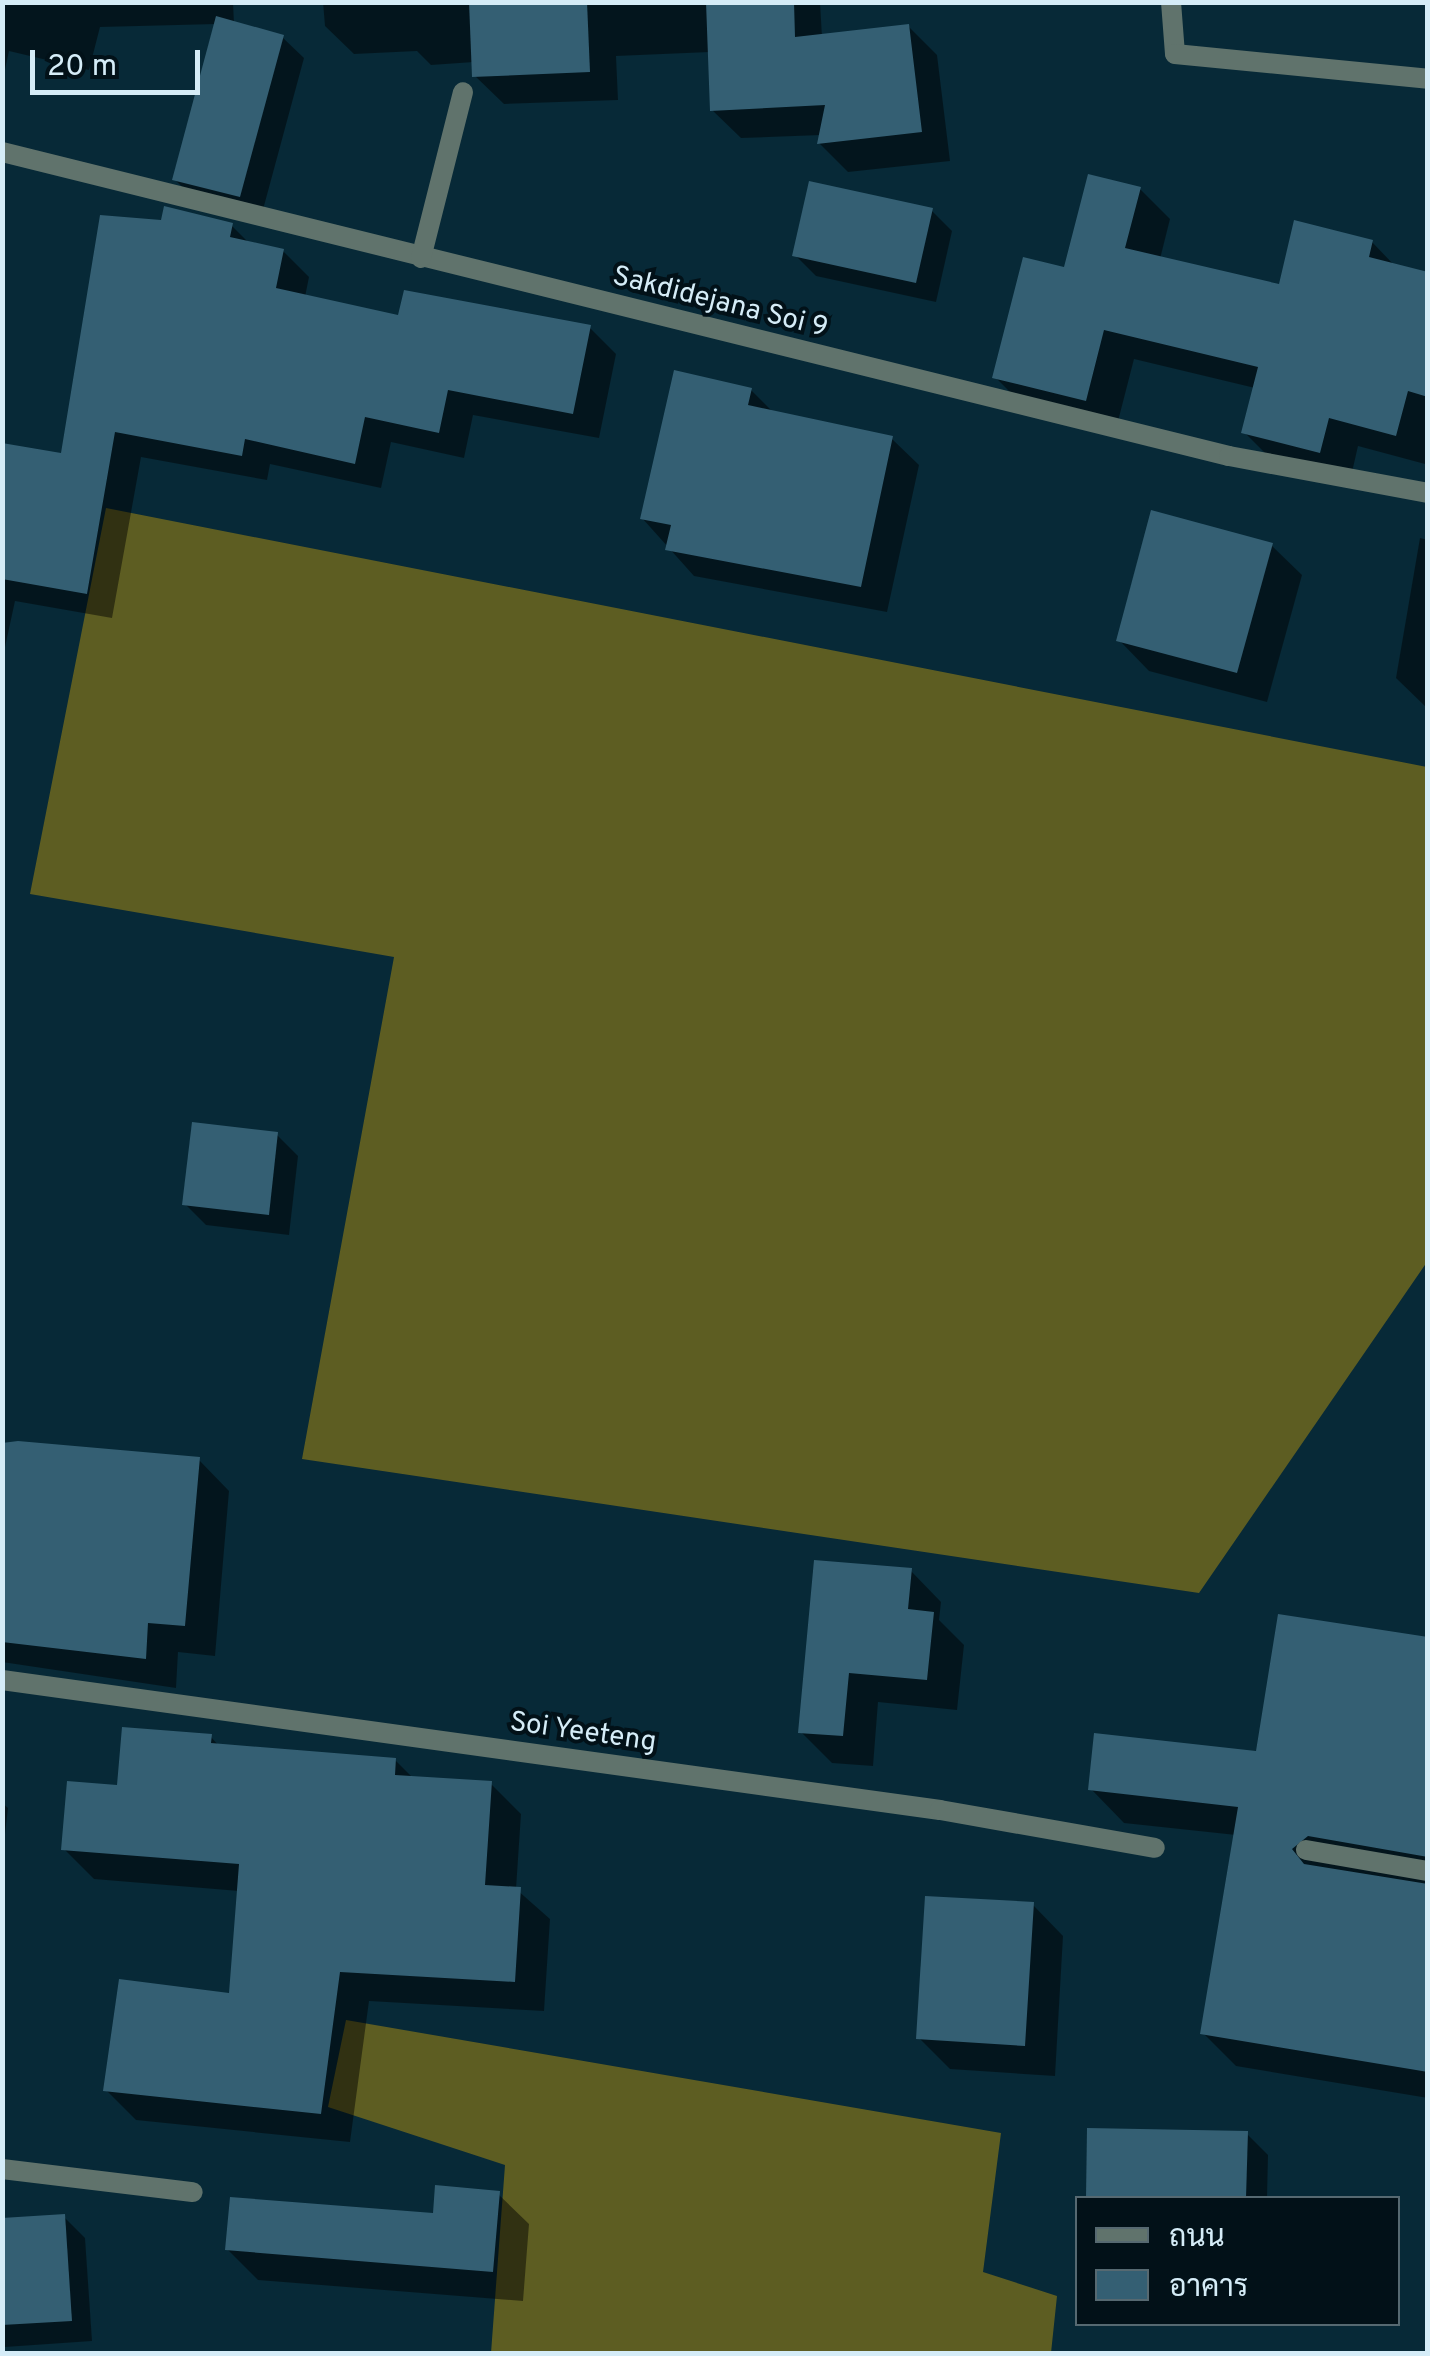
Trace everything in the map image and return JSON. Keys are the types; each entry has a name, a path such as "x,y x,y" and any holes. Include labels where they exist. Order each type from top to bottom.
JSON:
{"street":[{"path":"1171,2 1176,54 1428,79"},
{"path":"420,258 463,92"},
{"name":"Sakdidejana Soi 9","path":"2,152 1229,456 1428,492"},
{"name":"Soi Yeeteng","path":"2,1680 940,1810 1155,1848"},
{"path":"1306,1850 1428,1871"},
{"path":"2,2169 194,2192"}],"shaded area":[{"path":"106,508 1427,767 1427,1262 1199,1593 302,1459 394,957 30,894"},
{"path":"346,2020 1001,2133 983,2272 1057,2296 1051,2353 491,2353 505,2165 328,2107"}],"building":[{"path":"469,2 587,2 590,72 472,77"},
{"path":"706,2 794,2 795,37 909,24 922,132 817,144 825,105 710,111"},
{"path":"216,16 284,35 240,197 172,180"},
{"path":"1088,174 1141,187 1125,248 1279,284 1294,220 1373,240 1369,257 1428,272 1428,397 1408,391 1396,436 1329,418 1320,453 1241,433 1258,367 1104,330 1086,401 992,378 1023,257 1064,267"},
{"path":"809,181 933,208 916,283 792,256"},
{"path":"164,206 233,223 230,237 284,249 276,288 398,315 404,290 591,325 573,414 448,390 439,433 365,417 355,464 245,439 242,456 115,432 87,594 2,579 2,443 61,453 100,215 161,220"},
{"path":"674,370 752,388 748,405 893,436 861,587 665,550 671,525 640,519"},
{"path":"1151,510 1273,543 1237,673 1116,641"},
{"path":"192,1122 278,1132 269,1215 182,1205"},
{"path":"18,1441 200,1457 185,1626 148,1623 146,1659 2,1642 2,1443"},
{"path":"814,1560 912,1568 908,1609 934,1612 927,1680 849,1673 843,1736 798,1733"},
{"path":"1278,1614 1428,1637 1428,1857 1308,1836 1292,1849 1304,1864 1428,1884 1428,2072 1200,2034 1238,1807 1088,1790 1094,1733 1256,1751"},
{"path":"122,1727 212,1734 211,1743 396,1758 395,1775 492,1781 485,1885 521,1887 515,1982 340,1972 321,2114 103,2091 119,1979 229,1993 239,1864 61,1850 67,1781 117,1785"},
{"path":"925,1896 1034,1902 1025,2046 916,2039"},
{"path":"1087,2128 1248,2131 1246,2196 1086,2196"},
{"path":"435,2185 500,2191 493,2272 225,2250 230,2197 433,2213"},
{"path":"65,2214 72,2321 2,2325 2,2218"}]}
